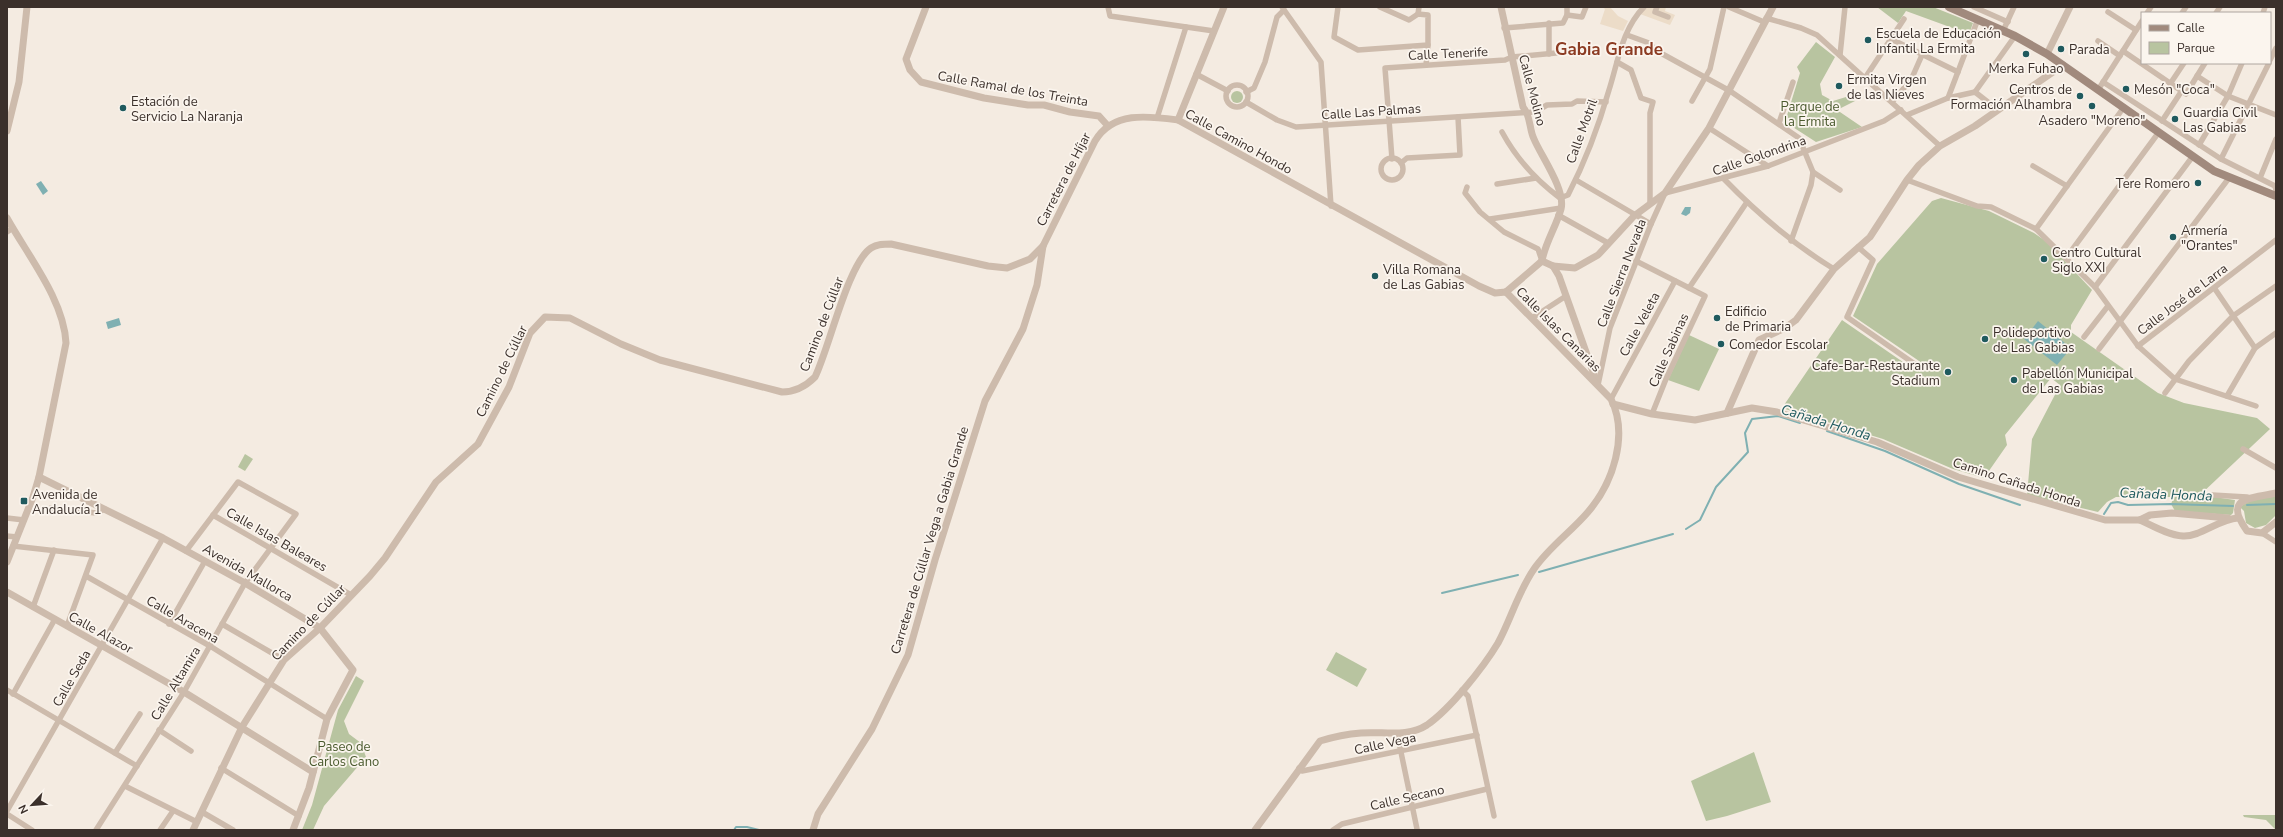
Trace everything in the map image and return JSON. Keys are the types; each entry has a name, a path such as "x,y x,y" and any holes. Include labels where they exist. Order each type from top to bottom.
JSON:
{"main road":[{"path":"1949,7 2015,36 2047,54 2214,171 2229,178 2275,193"}],"street":[{"path":"7,131 20,82 27,7"},
{"name":"Calle Ramal de los Treinta","path":"926,7 906,59 910,70 921,82 984,98 1028,105 1044,104 1070,112 1099,116 1108,126"},
{"path":"1108,7 1110,16 1214,31"},
{"path":"1178,120 1224,7"},
{"path":"1338,7 1334,37 1358,50 1428,45"},
{"path":"1380,7 1409,20 1418,14 1428,15 1426,65"},
{"path":"1418,14 1419,7"},
{"name":"Calle Molino","path":"1501,7 1504,28 1523,107 1527,111 1533,137 1552,170 1560,198"},
{"path":"1504,28 1563,23 1567,15 1568,7"},
{"path":"1567,15 1582,17 1586,7"},
{"name":"Calle Motril","path":"1560,198 1568,195 1576,180 1606,102 1626,35 1634,17 1644,7"},
{"path":"1657,7 1655,12 1668,17"},
{"path":"1692,101 1710,69 1724,7"},
{"path":"1729,7 1765,20 1813,33 1840,55 1940,146"},
{"path":"1467,187 1465,193 1480,212 1504,232 1538,250 1542,261 1553,266 1575,268 1598,256 1608,243 1634,216 1665,193 1709,128 1730,91 1773,7"},
{"path":"1840,55 1845,7"},
{"path":"1974,7 2008,22"},
{"path":"2003,31 2014,7"},
{"path":"2047,54 2070,7"},
{"path":"1246,92 1254,88 1265,62 1276,17 1283,9 1321,62 1327,126 1331,206"},
{"path":"2108,12 2136,30"},
{"path":"1865,78 1904,19"},
{"path":"1948,98 1978,19"},
{"path":"2098,90 2141,22"},
{"path":"1549,23 1549,54"},
{"path":"1157,118 1186,27"},
{"path":"1626,35 1649,43 1657,51 1730,91 1799,138 1813,172 1811,185 1791,241"},
{"path":"1907,115 1948,98 1975,92 2015,36"},
{"path":"1891,39 1958,72"},
{"path":"2098,41 2141,62"},
{"path":"2271,58 2276,48"},
{"name":"Calle Tenerife","path":"1388,120 1385,68 1505,60 1512,57 1567,52"},
{"path":"1892,102 1911,80 1922,55"},
{"path":"1617,62 1631,70 1641,98 1653,102 1650,114 1650,203"},
{"path":"2170,84 2183,64"},
{"path":"2148,65 2170,84 2186,94 2204,64"},
{"path":"2199,145 2228,96 2242,64"},
{"path":"2221,159 2268,64"},
{"path":"1727,413 1759,340 1793,323 1834,269 1870,237 1907,180 1919,165 1940,146 1998,110 2063,65"},
{"path":"1196,74 1228,91"},
{"path":"2197,76 2228,96 2276,115"},
{"path":"1779,123 1793,82"},
{"path":"2103,82 2221,159 2274,186 2275,193"},
{"path":"1238,86 1246,92 1246,102 1241,106 1233,106 1226,98 1228,91 1232,87 1238,86"},
{"path":"1975,92 1998,110"},
{"path":"2162,121 2181,92"},
{"name":"Calle Las Palmas","path":"1246,102 1287,125 1296,127 1527,111 1535,112 1547,105 1572,104 1577,101 1606,102"},
{"path":"2036,229 2124,107"},
{"name":"Calle Golondrina","path":"1665,193 1724,179 1768,166 1884,121 1901,110"},
{"path":"1401,163 1407,158 1460,154 1458,116"},
{"name":"Calle Camino Hondo","path":"1108,126 1122,119 1157,118 1178,120 1331,206"},
{"path":"1388,120 1392,159"},
{"name":"Carretera de Híjar","path":"1043,246 1095,141 1108,126"},
{"path":"1709,128 1768,166"},
{"path":"1502,132 1513,152 1536,178 1560,198 1560,211 1542,261 1506,292"},
{"path":"2066,258 2159,132"},
{"path":"2260,178 2276,139"},
{"path":"2094,287 2193,156"},
{"path":"1392,159 1401,163 1403,170 1400,176 1394,180 1388,179 1383,174 1382,167 1386,161 1392,159"},
{"path":"2033,166 2067,186"},
{"path":"1813,172 1840,190"},
{"path":"1497,184 1536,178"},
{"path":"2099,349 2229,178"},
{"path":"1724,179 1747,202 1791,241 1834,269"},
{"path":"1576,180 1634,216 1651,224"},
{"path":"1907,180 1977,206 1991,207 2036,229 2094,287 2138,346 2175,379 2256,406"},
{"name":"Calle Sierra Nevada","path":"1598,386 1610,328 1651,224 1665,193"},
{"path":"1636,261 1689,288 1747,202"},
{"name":"Calle Islas Canarias","path":"1331,206 1405,244 1495,294 1506,292 1598,386"},
{"path":"1490,219 1560,211 1608,243"},
{"path":"7,218 10,230 59,308 65,327 66,343 39,477 7,562"},
{"name":"Calle José de Larra","path":"2138,346 2215,289 2276,240"},
{"name":"Camino de Cúllar","path":"192,830 242,727 284,660 320,628 385,558 436,482 478,444 508,387 530,333 545,317 570,318 621,344 660,360 787,392 802,388 815,377 852,277 860,260 870,248 878,244 892,244 988,266 1007,268 1030,259 1043,246"},
{"name":"Carretera de Cúllar Vega a Gabia Grande","path":"813,830 818,814 872,729 908,654 934,560 985,400 1023,329 1037,285 1043,246"},
{"path":"1858,247 1873,260 1847,317 1919,367"},
{"path":"1255,830 1320,741 1362,732 1397,733 1425,726 1444,710 1462,690 1498,643 1534,569 1588,512 1600,495 1614,464 1619,443 1617,417 1612,402 1598,386 1566,296 1553,266"},
{"name":"Calle Veleta","path":"1612,402 1675,281"},
{"path":"2165,393 2189,361 2233,316 2276,286"},
{"name":"Calle Sabinas","path":"1652,414 1666,379 1705,296 1689,288"},
{"path":"2215,289 2255,348"},
{"path":"1532,318 1566,296"},
{"path":"2084,337 2108,306"},
{"path":"2226,396 2255,348 2276,333"},
{"name":"Camino Cañada Honda","path":"1612,402 1652,414 1695,420 1752,408 1777,412 1877,442 1958,478 2076,514 2105,520 2140,520"},
{"path":"2243,449 2276,468"},
{"name":"Avenida Mallorca","path":"39,477 163,538 245,583 320,628"},
{"name":"Calle Altamira","path":"96,830 184,692 245,583 296,514 238,482 213,515"},
{"path":"2212,494 2247,497 2276,493"},
{"path":"2247,497 2240,503 2238,518 2247,531 2262,533 2276,542"},
{"path":"52,508 96,513 105,509"},
{"path":"2140,520 2150,515 2172,513 2238,518"},
{"path":"186,551 213,515"},
{"name":"Calle Islas Baleares","path":"213,515 351,594"},
{"path":"7,518 24,520"},
{"path":"2140,520 2173,534 2184,536 2193,534 2228,518"},
{"path":"2262,533 2276,522"},
{"path":"7,536 17,537"},
{"name":"Calle Seda","path":"7,811 163,538"},
{"path":"13,546 93,555 67,626"},
{"path":"33,607 54,550"},
{"path":"169,624 205,561"},
{"name":"Calle Aracena","path":"86,576 210,646 327,719"},
{"name":"Calle Alazor","path":"7,592 184,692 313,772"},
{"path":"13,694 55,619"},
{"path":"222,624 284,660"},
{"path":"294,830 313,772 327,719 353,670 320,628"},
{"path":"7,690 136,766"},
{"path":"1462,690 1468,696 1494,816"},
{"path":"115,753 140,714"},
{"name":"Calle Altamira","path":"159,730 191,751"},
{"path":"1397,733 1417,829"},
{"name":"Calle Vega","path":"1299,768 1302,771 1477,735"},
{"path":"221,768 299,816"},
{"path":"125,786 197,822"},
{"name":"Calle Secano","path":"1333,830 1342,824 1487,789"},
{"path":"160,830 173,811"},
{"path":"202,812 233,830"},
{"path":"7,814 32,830"}],"green space":[{"path":"1877,7 1933,7 1973,23 1969,34 1906,11 1898,23"},
{"name":"Parque de la Ermita","path":"1816,42 1835,57 1820,84 1822,95 1833,101 1846,97 1855,101 1837,110 1862,127 1816,142 1785,122 1800,73 1797,67"},
{"path":"1235,91 1239,91 1243,97 1239,103 1235,103 1231,99 1231,95"},
{"path":"1941,198 1989,211 2034,233 2047,242 2092,290 2071,325 2071,332 2158,393 2184,403 2257,418 2270,429 2200,495 2235,500 2233,513 2231,515 2175,511 2171,504 2174,497 2116,497 2107,502 2098,512 2027,495 2032,439 2060,385 2051,378 2005,435 2007,445 1984,478 1953,469 1883,439 1782,408 1842,320 1916,371 1922,363 1853,316 1877,264 1932,201"},
{"path":"1689,335 1719,349 1699,391 1668,380"},
{"path":"245,454 253,459 245,471 238,467"},
{"path":"2276,496 2276,515 2266,525 2255,528 2246,523 2244,511 2240,507 2249,501"},
{"path":"1336,652 1367,669 1357,687 1326,670"},
{"name":"Paseo de Carlos Cano","path":"356,676 364,681 344,721 349,734 361,743 366,757 324,806 313,830 302,830 312,805 338,710"},
{"path":"1754,752 1771,802 1706,821 1691,781"},
{"path":"2243,815 2276,815 2276,830 2266,820 2244,817"}],"shaded area":[{"path":"1602,7 1610,7 1618,16 1628,21 1623,31 1600,24 1605,9"},
{"path":"1647,7 1666,7 1665,11 1675,15 1670,25 1640,14"}],"water":[{"path":"41,181 48,191 43,195 36,184"},
{"path":"1685,207 1691,207 1690,213 1686,216 1681,214"},
{"path":"119,318 121,325 108,329 106,322"},
{"path":"2038,321 2071,348 2057,365 2024,339"}],"waterway":[{"name":"Cañada Honda","path":"1686,529 1700,520 1716,487 1748,452 1745,433 1752,419 1778,416 1800,423"},
{"name":"Cañada Honda","path":"1827,431 1885,451 1959,484 2020,505"},
{"name":"Cañada Honda","path":"2104,514 2111,503 2118,502 2128,505 2171,504 2233,506"},
{"name":"Cañada Honda","path":"2247,505 2276,504"},
{"name":"Cañada Honda","path":"1539,572 1673,534"},
{"name":"Cañada Honda","path":"1442,593 1518,575"},
{"path":"734,830 736,827 747,827 759,830"}],"place":[{"name":"Escuela de Educación Infantil La Ermita","path":"1868,40"},
{"name":"Parada","path":"2061,49"},
{"name":"Merka Fuhao","path":"2026,54"},
{"name":"Ermita Virgen de las Nieves","path":"1839,86"},
{"name":"Mesón \"Coca\"","path":"2126,89"},
{"name":"Centros de Formación Alhambra","path":"2080,96"},
{"name":"Asadero \"Moreno\"","path":"2092,106"},
{"name":"Estación de Servicio La Naranja","path":"123,108"},
{"name":"Guardia Civil Las Gabias","path":"2175,119"},
{"name":"Tere Romero","path":"2198,183"},
{"name":"Armería \"Orantes\"","path":"2173,237"},
{"name":"Centro Cultural Siglo XXI","path":"2044,259"},
{"name":"Villa Romana de Las Gabias","path":"1375,276"},
{"name":"Edificio de Primaria","path":"1717,318"},
{"name":"Polideportivo de Las Gabias","path":"1985,339"},
{"name":"Comedor Escolar","path":"1721,344"},
{"name":"Cafe-Bar-Restaurante Stadium","path":"1948,372"},
{"name":"Pabellón Municipal de Las Gabias","path":"2014,380"},
{"name":"Avenida de Andalucía 1","path":"24,501"}],"district":[{"name":"Gabia Grande","path":"1609,49"}]}
